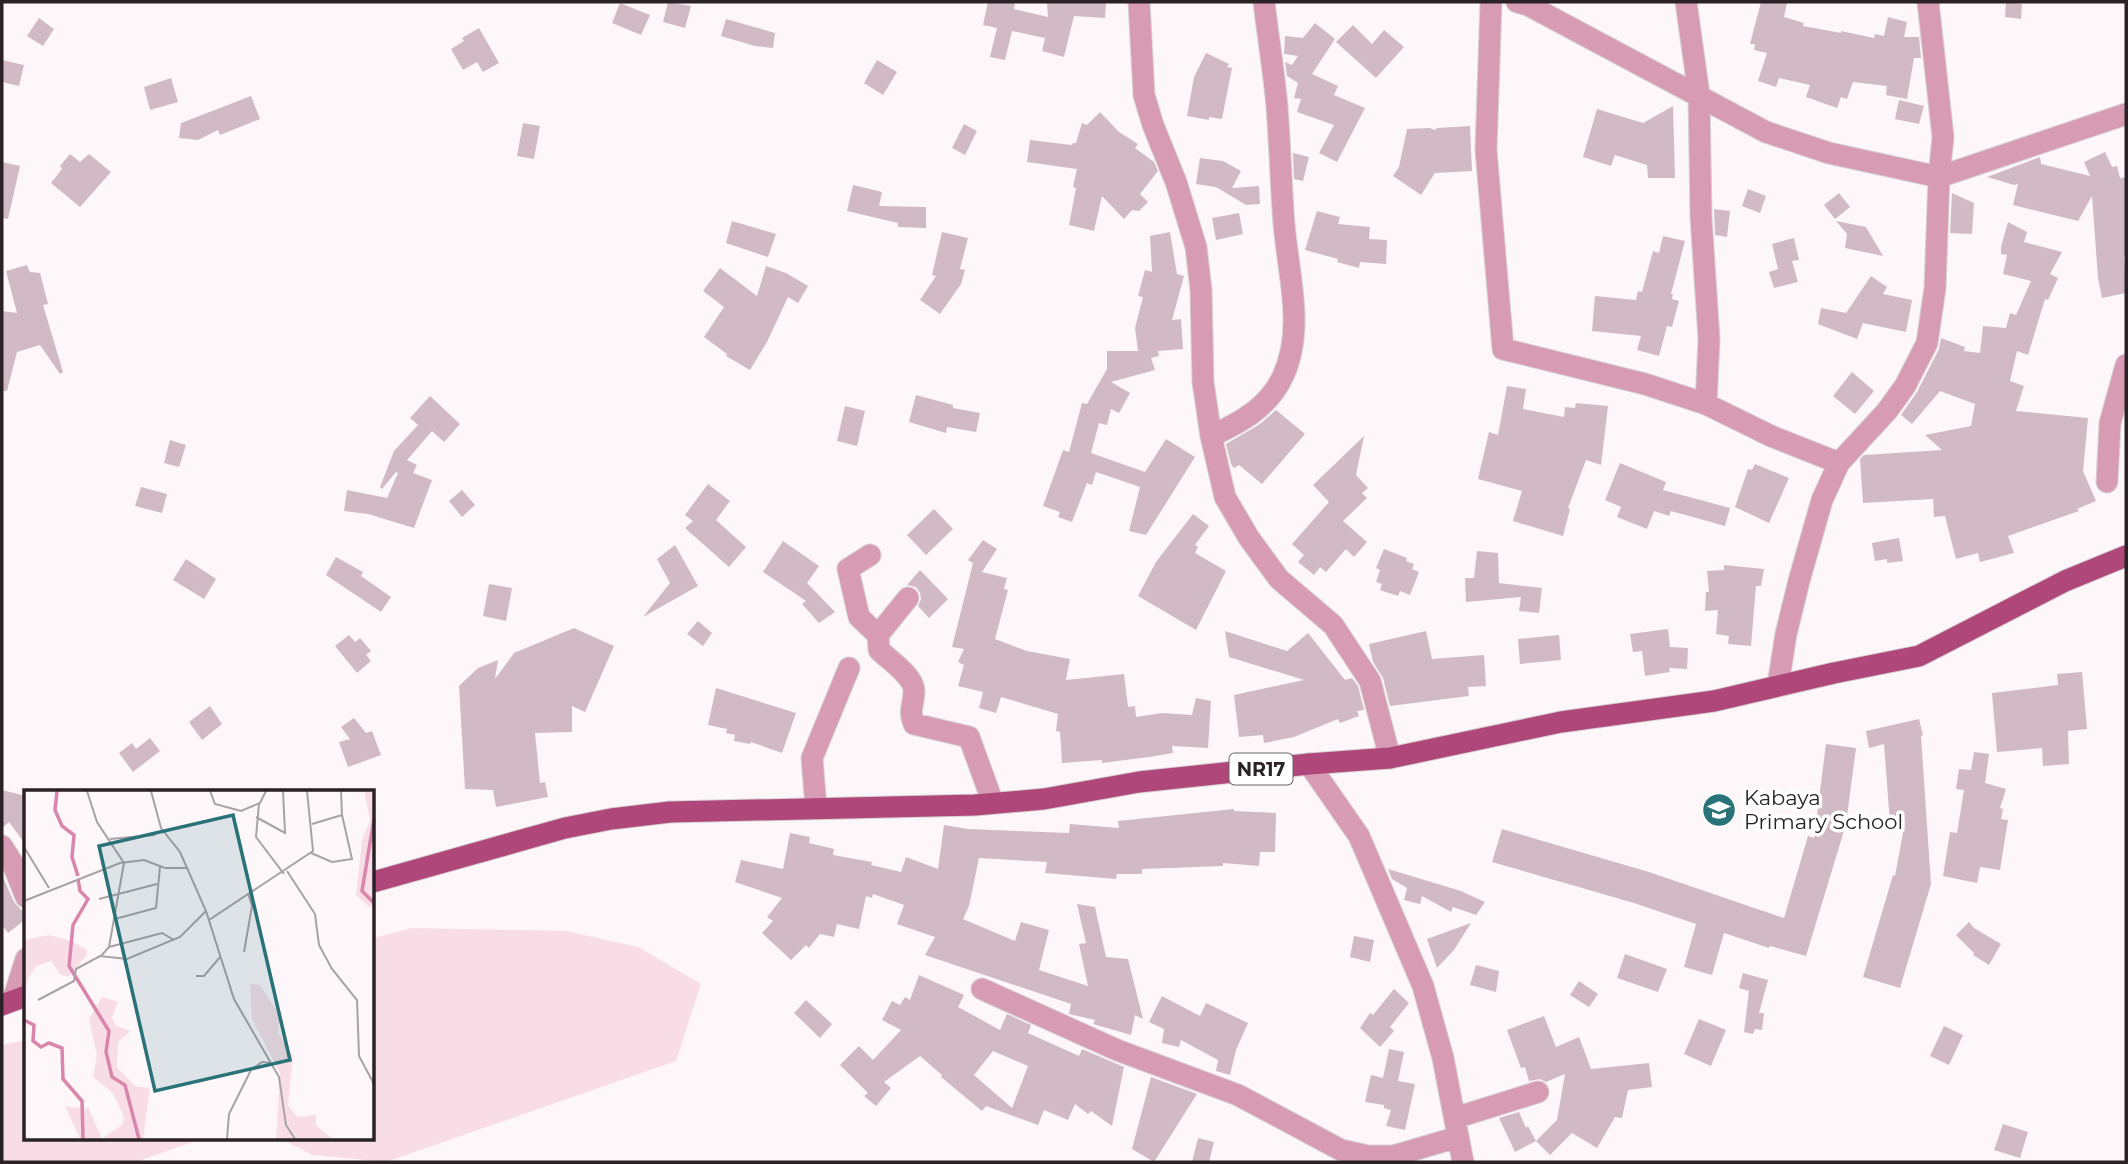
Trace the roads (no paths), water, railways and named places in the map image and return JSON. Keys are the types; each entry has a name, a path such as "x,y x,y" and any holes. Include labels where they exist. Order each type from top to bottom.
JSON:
{"main road":[{"name":"NR17","path":"374,882 565,828 670,811 993,803 1044,799 1139,782 1390,758 1561,722 1714,701 1919,656 2065,581 2126,556"}],"street":[{"path":"1139,2 1143,95 1176,182 1196,247 1201,290 1203,382 1211,436 1225,497 1249,538 1279,579 1332,625 1370,681 1390,758"},
{"path":"1211,436 1243,421 1262,405 1283,377 1291,351 1294,317 1287,259 1277,104 1264,2"},
{"path":"1491,2 1486,150 1503,349 1645,384 1706,404 1771,436 1839,463"},
{"path":"1517,2 1766,132 1829,153 1939,177 2126,114"},
{"path":"1686,2 1699,95 1701,217 1709,339 1706,404"},
{"path":"1778,685 1786,634 1822,500 1839,463 1893,403 1927,343 1936,288 1939,177 1943,137 1928,2"},
{"path":"2107,482 2110,422 2126,365"},
{"path":"870,555 848,569 859,617 878,635 879,650 908,678 914,689 910,713 914,724 969,737 993,803"},
{"path":"878,635 908,598"},
{"path":"816,808 812,758 849,668"},
{"path":"1308,764 1359,836 1423,986 1443,1058 1463,1162"},
{"path":"2,846 12,862 24,892"},
{"path":"14,1000 24,966"},
{"path":"982,989 1036,1016 1238,1096 1341,1150 1368,1156 1393,1156 1538,1092"}],"place":[{"name":"Kabaya Primary School","path":"1719,810"}]}
